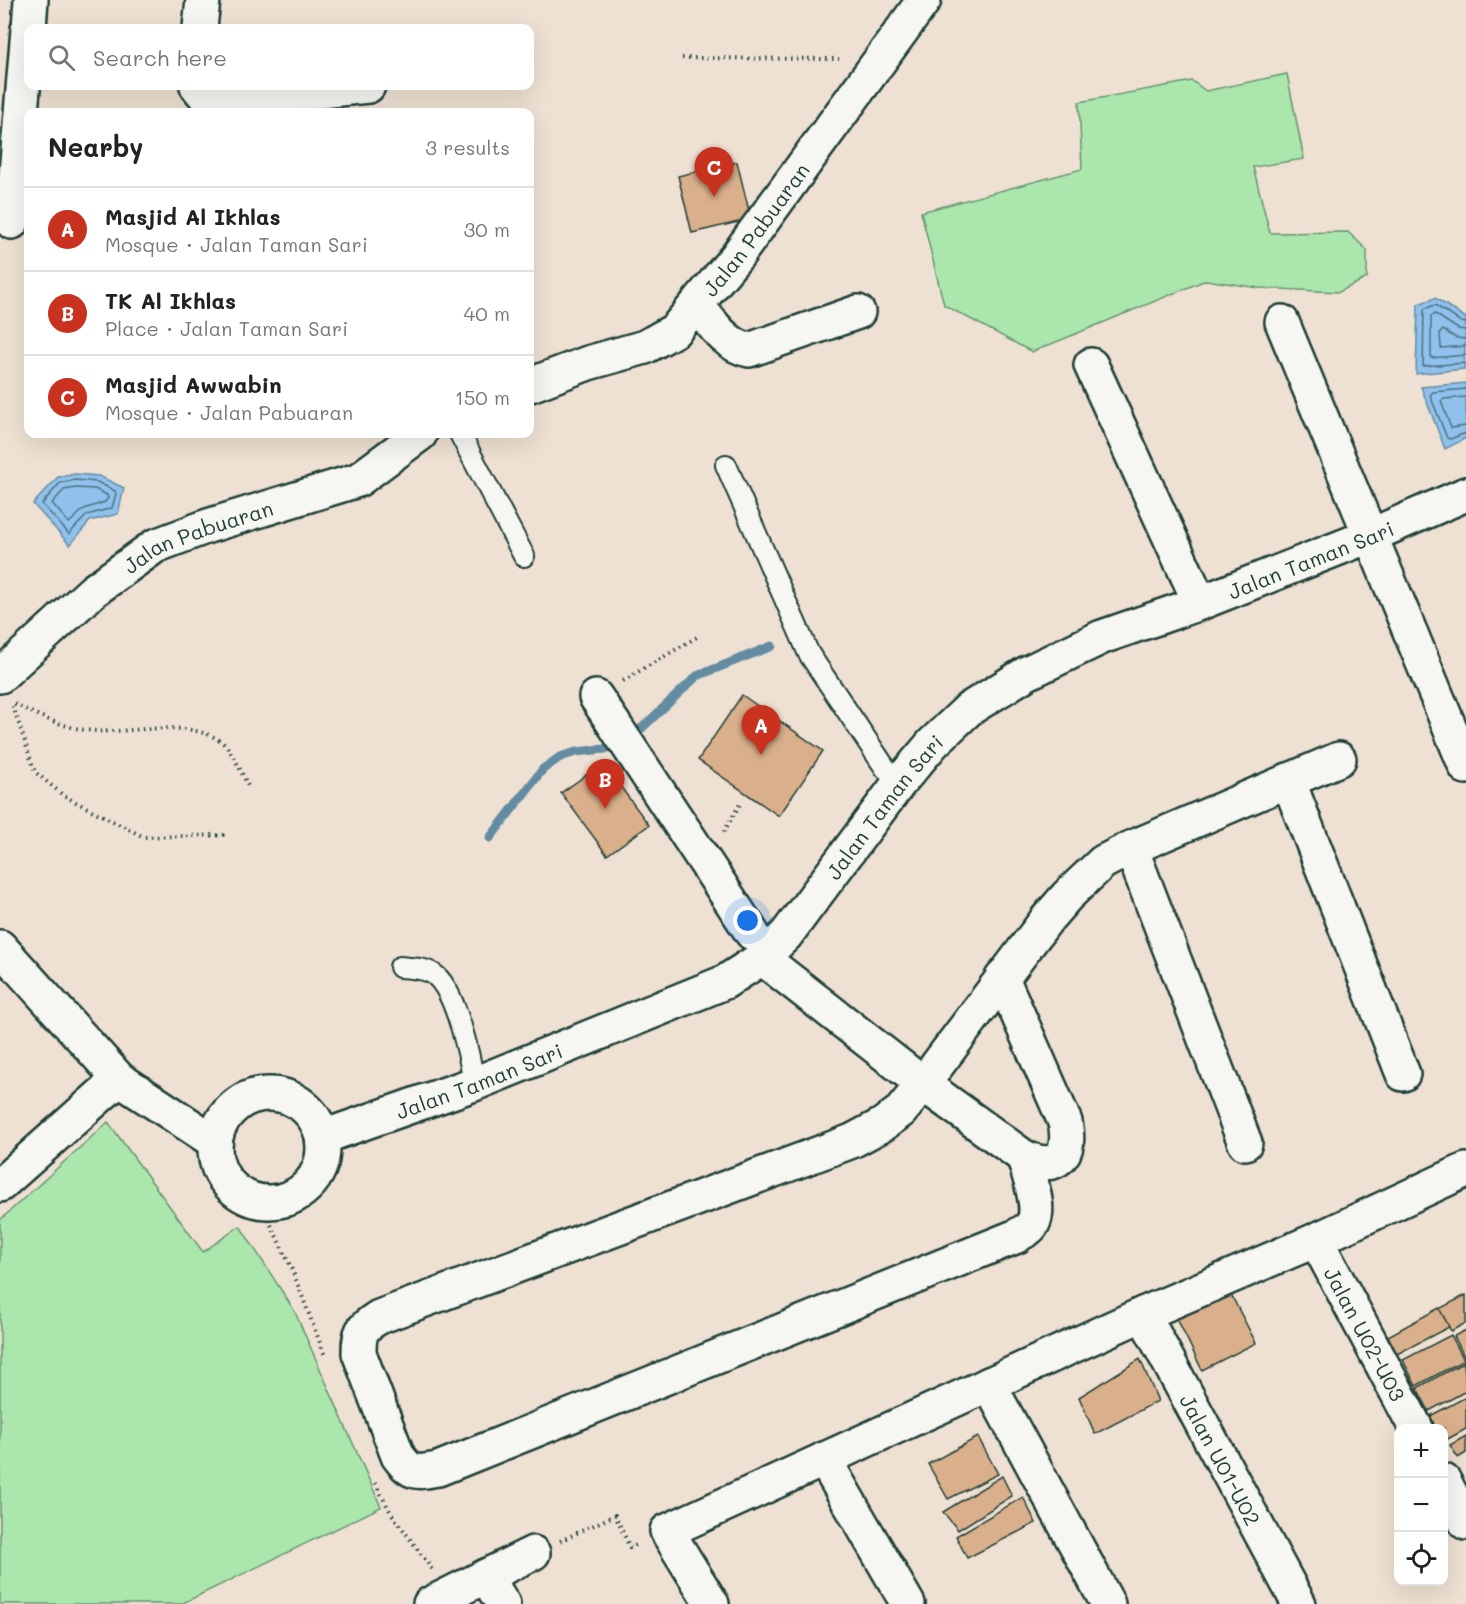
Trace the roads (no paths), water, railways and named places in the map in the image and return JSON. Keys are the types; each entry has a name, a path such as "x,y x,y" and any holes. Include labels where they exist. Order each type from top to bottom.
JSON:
{"street":[{"path":"29,24 31,0"},
{"path":"200,24 203,0"},
{"name":"Jalan Pabuaran","path":"534,383 588,363 645,347 675,330 743,246 924,0"},
{"path":"12,222 24,77"},
{"path":"200,90 207,98 219,102 331,90"},
{"path":"697,305 729,341 748,350 858,312"},
{"path":"1282,322 1466,767"},
{"path":"1091,365 1200,603"},
{"name":"Jalan Pabuaran","path":"0,676 93,591 156,546 208,526 358,480 415,438"},
{"name":"Jalan Taman Sari","path":"322,1137 474,1084 725,982 757,946 786,936 900,782 933,743 969,709 1027,673 1102,637 1200,603 1372,535 1466,494"},
{"path":"596,697 757,946 923,1084 1023,1157 1050,1164 1059,1159 1064,1152 1067,1143 1065,1122 1002,978"},
{"path":"1023,1157 1036,1207 1035,1220 1029,1228 1017,1236 438,1469 422,1472 407,1468 398,1456 359,1353 359,1336 366,1325 379,1317 852,1141 882,1125 901,1111 923,1084 1047,919 1067,896 1103,862 1340,759"},
{"path":"1288,780 1403,1074"},
{"path":"1131,848 1245,1143"},
{"path":"0,947 119,1079 215,1142"},
{"path":"0,1185 119,1079"},
{"path":"267,1093 285,1096 303,1104 316,1118 322,1137 323,1158 316,1178 302,1193 282,1202 261,1203 241,1196 226,1182 216,1163 215,1142 220,1124 232,1108 248,1098 267,1093"},
{"path":"712,1604 667,1531 1143,1314 1316,1240 1466,1170"},
{"name":"Jalan U02-U03","path":"1316,1240 1414,1424"},
{"name":"Jalan U01-U02","path":"1143,1314 1299,1604"},
{"path":"989,1384 1108,1604"},
{"path":"824,1459 908,1604"},
{"path":"1448,1490 1466,1523"},
{"path":"440,1599 533,1553"},
{"path":"486,1576 503,1604"}],"lane":[{"path":"462,438 524,556"},
{"path":"726,465 809,654 886,769 900,782"},
{"path":"400,967 423,970 435,975 444,986 458,1016 470,1055 474,1084"}],"water":[{"path":"1435,298 1466,318 1464,369 1416,374 1418,304"},
{"path":"1466,383 1466,438 1445,449 1421,387"},
{"path":"75,474 99,476 124,488 118,514 90,521 70,545 33,504 58,477"}],"waterway":[{"path":"490,838 543,769 560,757 576,752 605,749 642,728 697,676 772,646"}],"place":[{"name":"Masjid Awwabin","path":"714,197"},
{"name":"Masjid Al Ikhlas","path":"761,755"},
{"name":"TK Al Ikhlas","path":"605,809"}]}
